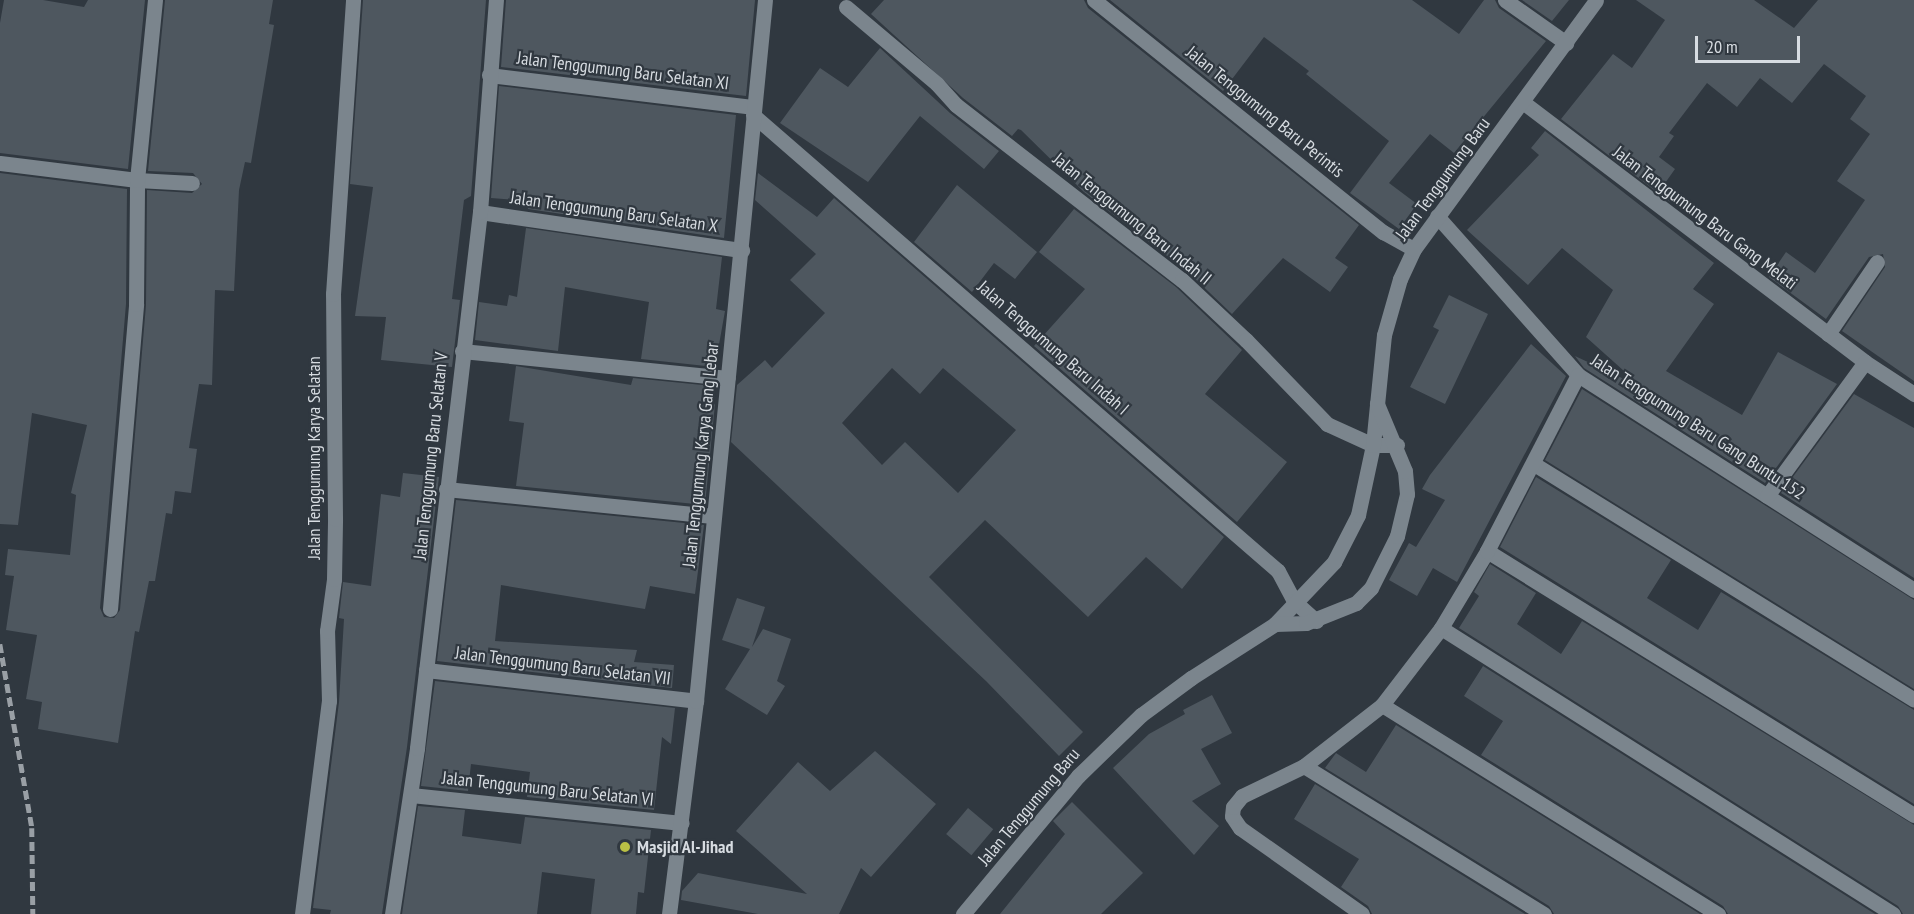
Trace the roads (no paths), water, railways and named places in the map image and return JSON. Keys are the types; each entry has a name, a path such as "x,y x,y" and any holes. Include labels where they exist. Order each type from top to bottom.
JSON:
{"street":[{"path":"110,609 136,304 137,180 155,0"},
{"name":"Jalan Tenggumung Karya Selatan","path":"302,914 329,701 327,631 334,579 335,508 333,294 353,0"},
{"name":"Jalan Tenggumung Baru Selatan V","path":"392,914 411,795 480,212 496,0"},
{"name":"Jalan Tenggumung Karya Gang Lebar","path":"669,914 696,701 765,0"},
{"name":"Jalan Tenggumung Baru Perintis","path":"1094,0 1383,232 1414,249"},
{"path":"1505,0 1566,43"},
{"name":"Jalan Tenggumung Baru","path":"963,914 1078,776 1141,716 1191,678 1275,624 1294,601 1334,561 1358,515 1373,446 1391,304 1414,249 1437,216 1533,112 1566,43 1596,0"},
{"name":"Jalan Tenggumung Baru Indah II","path":"846,7 937,84 956,105 1182,280 1246,340 1327,424 1373,446 1397,445"},
{"name":"Jalan Tenggumung Baru Selatan XI","path":"489,75 753,111"},
{"name":"Jalan Tenggumung Baru Indah I","path":"753,111 1278,571 1294,601 1316,621"},
{"name":"Jalan Tenggumung Baru Gang Melati","path":"1533,112 1865,362 1914,394"},
{"path":"0,163 137,180 192,183"},
{"name":"Jalan Tenggumung Baru Selatan X","path":"480,212 742,250"},
{"name":"Jalan Tenggumung Baru Gang Buntu 152","path":"1437,216 1578,375 1914,590"},
{"path":"1828,334 1877,262"},
{"path":"462,351 728,378"},
{"path":"1767,496 1865,362"},
{"path":"1362,914 1240,828 1232,816 1235,802 1242,796 1304,766 1382,705 1441,628 1488,551 1578,375"},
{"name":"Jalan Tenggumung Baru","path":"1275,624 1316,621 1356,603 1371,588 1397,536 1407,494 1397,445 1377,404"},
{"path":"1534,464 1914,700"},
{"path":"446,489 714,516"},
{"path":"1488,551 1914,815"},
{"path":"1441,628 1893,914"},
{"name":"Jalan Tenggumung Baru Selatan VII","path":"426,670 696,701"},
{"path":"1382,705 1718,914"},
{"path":"1304,766 1544,914"},
{"name":"Jalan Tenggumung Baru Selatan VI","path":"411,795 682,823"}],"railway":[{"path":"0,644 32,828 33,914"}],"place":[{"name":"Masjid Al-Jihad","path":"625,847"}]}
